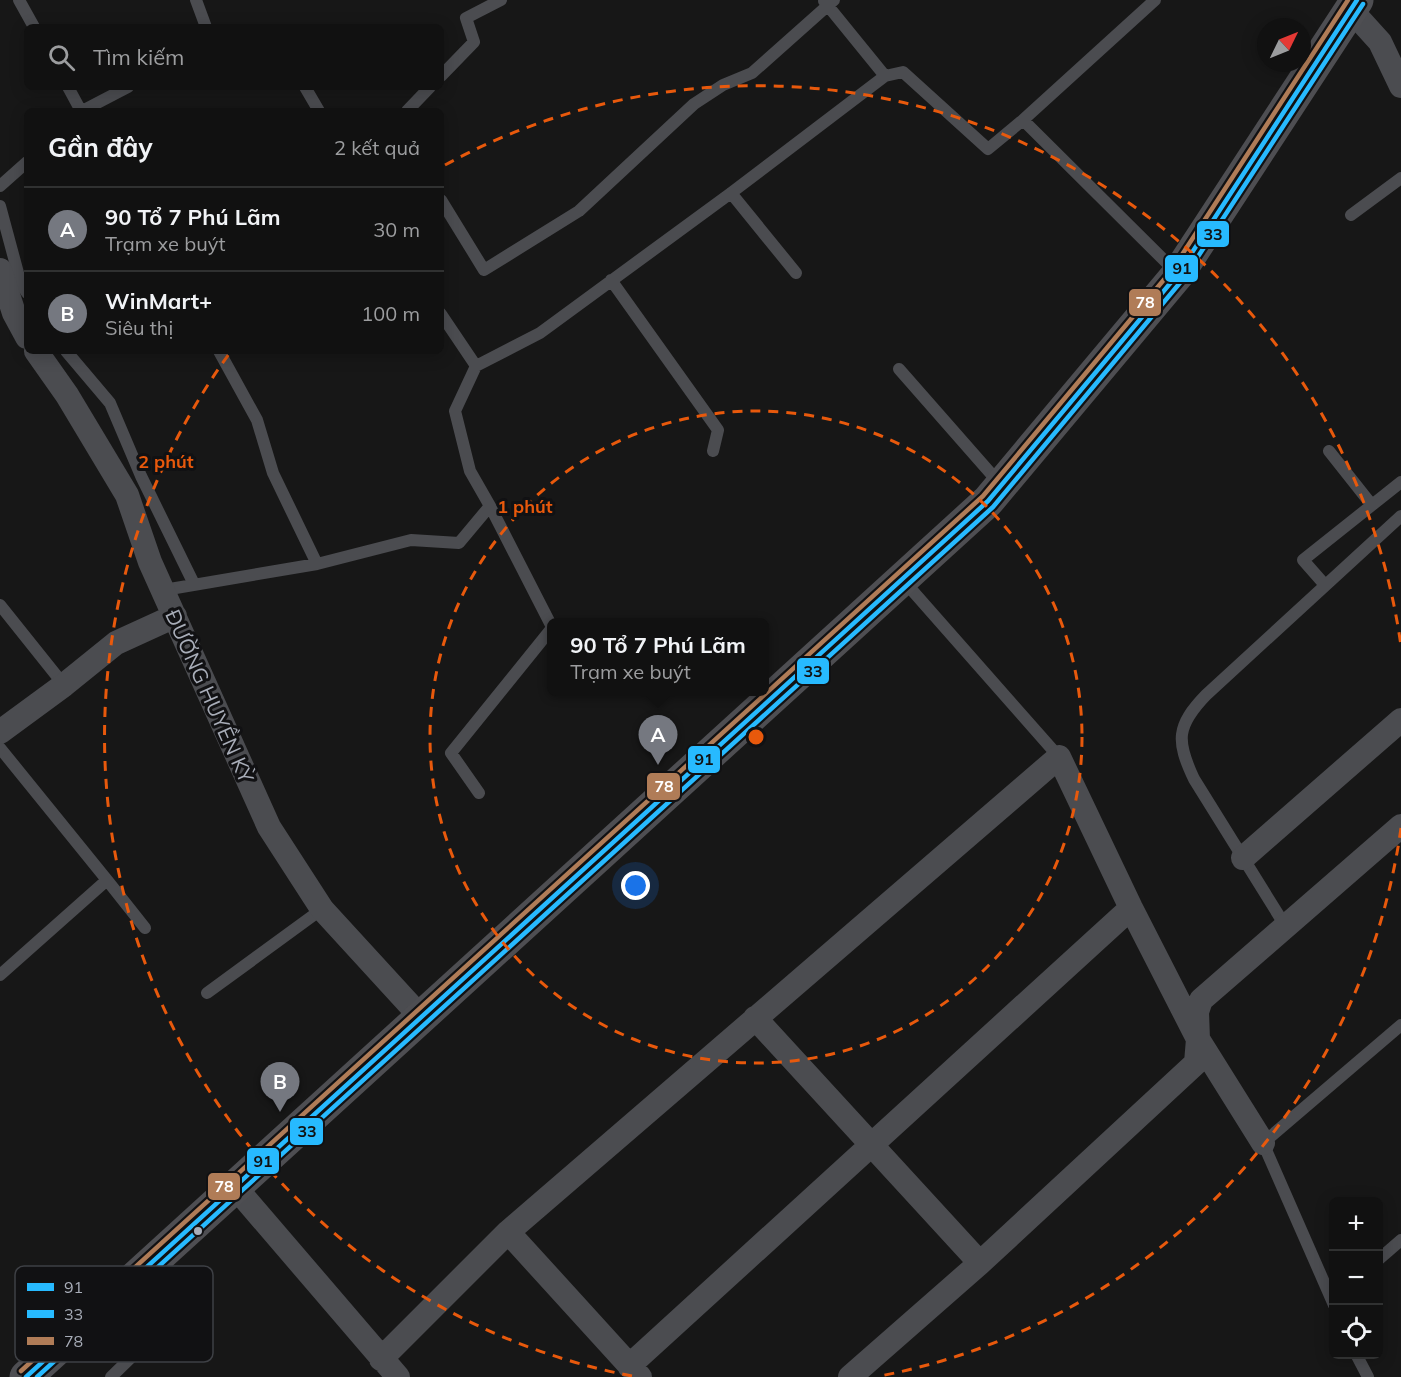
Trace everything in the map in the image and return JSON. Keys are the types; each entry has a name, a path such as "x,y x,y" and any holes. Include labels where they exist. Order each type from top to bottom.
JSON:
{"highway":[{"path":"148,1266 988,501 1178,273 1354,5"},
{"path":"26,1377 43,1362"}],"street":[{"path":"1354,5 1380,42 1401,86"},
{"path":"0,270 7,316 24,334"},
{"name":"ĐƯỜNG HUYỀN KỲ","path":"38,354 67,395 127,495 150,562 269,827 322,909 421,1017"},
{"path":"0,732 116,643 175,616"},
{"path":"1243,858 1401,720"},
{"path":"381,1359 508,1232 1059,757 1131,908 1198,1039 1263,1143"},
{"path":"850,1377 980,1263 1196,1063 1197,1012 1201,1000 1401,826"},
{"path":"508,1232 635,1372 872,1144 1131,908"},
{"path":"755,1018 980,1263"},
{"path":"235,1187 398,1377"}],"lane":[{"path":"19,0 32,24"},
{"path":"196,0 205,24"},
{"path":"444,73 474,42 466,18 501,0"},
{"path":"547,618 470,471 455,411 476,366 540,333 731,194 885,76 903,72 988,149 1155,0"},
{"path":"444,205 484,270 579,210 694,104 723,86 752,73 828,2 885,76"},
{"path":"70,90 79,108"},
{"path":"87,108 122,90"},
{"path":"307,90 317,108"},
{"path":"410,108 427,90"},
{"path":"1023,120 1178,273"},
{"path":"0,186 24,165"},
{"path":"1351,215 1401,178"},
{"path":"731,194 796,273"},
{"path":"0,206 24,288"},
{"path":"611,280 718,429 713,451"},
{"path":"444,319 476,366"},
{"path":"69,354 110,403 141,476 194,584"},
{"path":"221,354 257,420 273,473 317,564"},
{"path":"899,369 1001,485"},
{"path":"1329,451 1371,504"},
{"path":"1325,585 1303,560 1401,482"},
{"path":"164,590 317,564 411,540 459,543 490,506"},
{"path":"1286,927 1194,779 1184,759 1180,736 1187,719 1200,701 1401,516"},
{"path":"902,579 1059,757"},
{"path":"0,605 64,685"},
{"path":"479,793 451,753 547,633"},
{"path":"0,747 145,928"},
{"path":"0,975 106,880"},
{"path":"207,993 322,909"},
{"path":"1329,1293 1263,1143 1401,1025"},
{"path":"1383,1256 1401,1240"},
{"path":"155,1260 159,1266"},
{"path":"1359,1359 1368,1377"},
{"path":"111,1377 126,1362"}],"transit line":[{"name":"78","path":"769,691 983,496 1172,270 1348,0"},
{"name":"91","path":"148,1266 988,501 1178,274 1357,0"},
{"name":"33","path":"159,1266 993,507 1184,278 1363,4"},
{"name":"78","path":"136,1266 763,696"},
{"name":"78","path":"21,1371 31,1362"},
{"name":"91","path":"26,1377 42,1362"},
{"name":"33","path":"37,1377 53,1362"}],"place":[{"name":"90 Tổ 7 Phú Lãm","path":"658,765"},
{"name":"WinMart+","path":"280,1112"}]}
